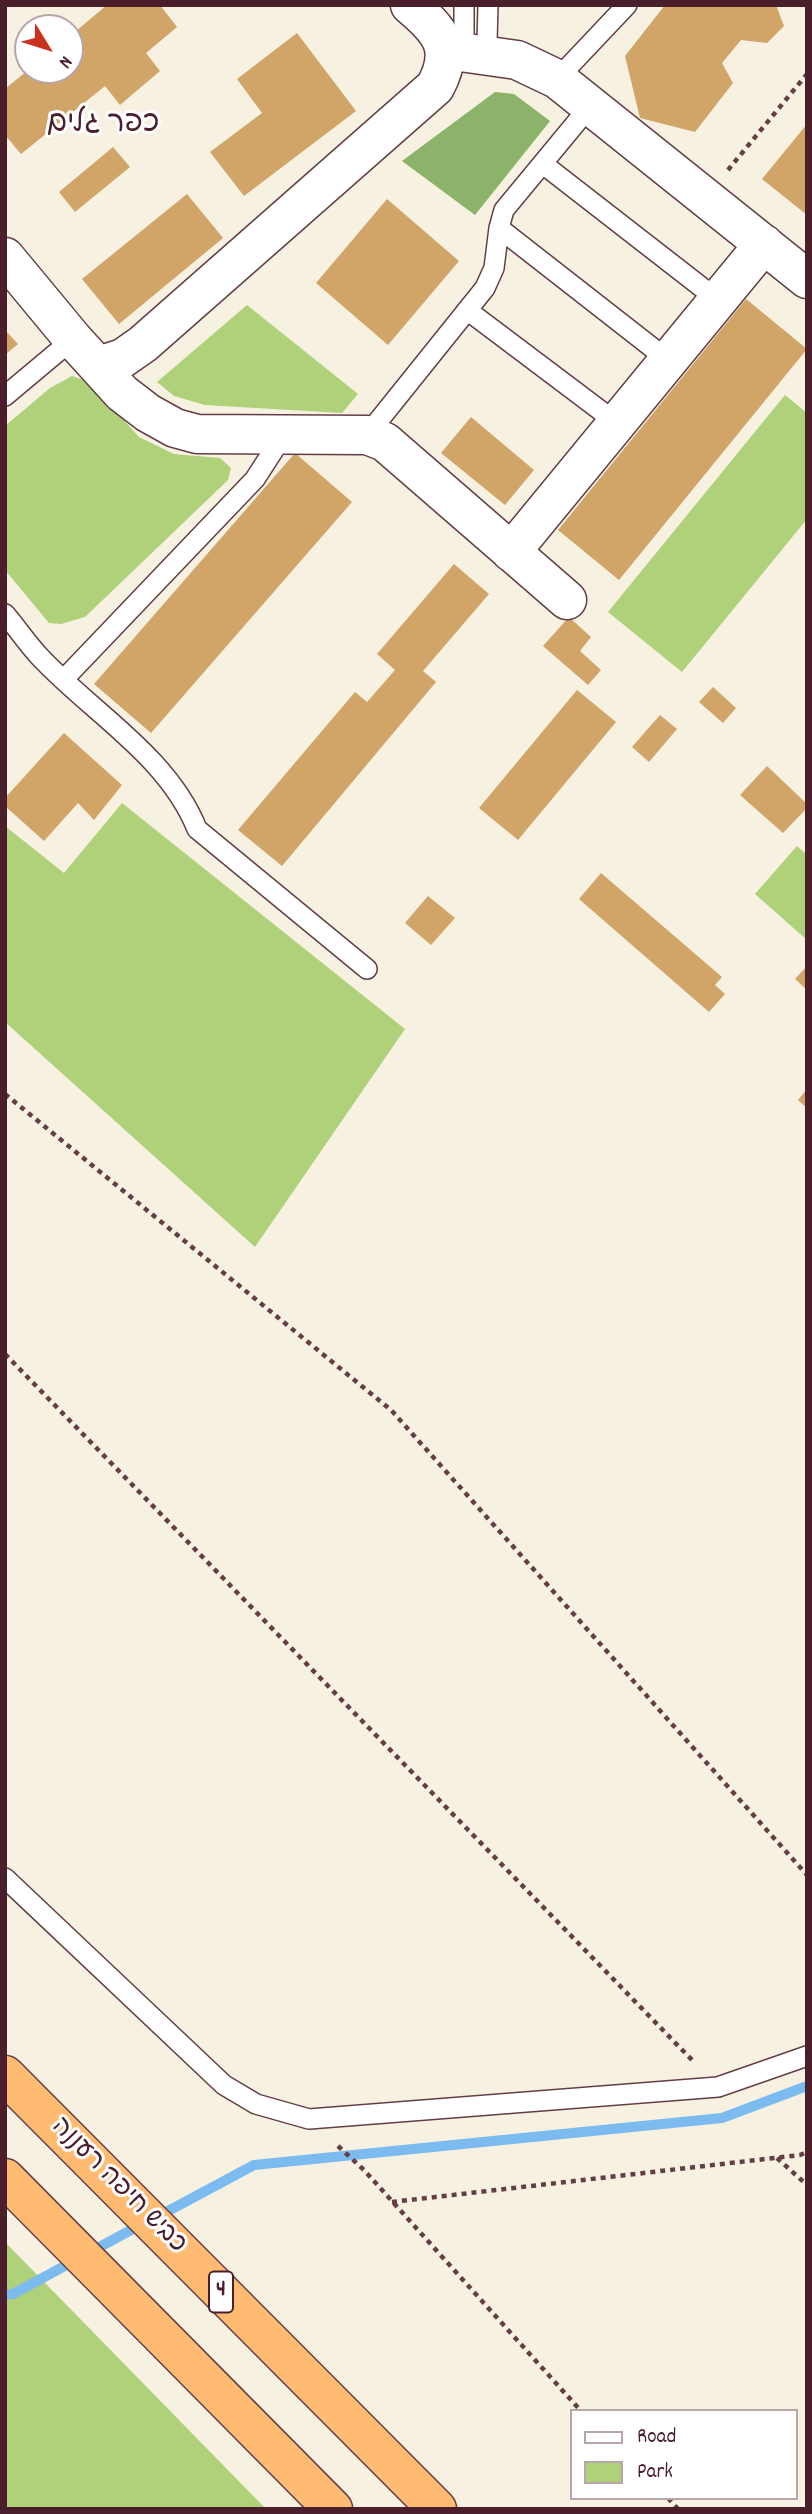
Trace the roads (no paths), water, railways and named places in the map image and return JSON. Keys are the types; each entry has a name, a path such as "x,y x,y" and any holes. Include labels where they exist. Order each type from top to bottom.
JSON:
{"highway":[{"name":"כביש חיפה רעננה","path":"5,2075 437,2509"},
{"path":"5,2178 333,2509"}],"street":[{"path":"438,27 557,79 807,279"},
{"path":"85,352 123,358 143,344 435,87 445,69 438,27"},
{"path":"511,551 764,244"},
{"path":"5,257 122,393 148,413 175,428 197,434 367,435 385,442 567,600"}],"lane":[{"path":"438,27 464,5"},
{"path":"438,27 487,42 488,5"},
{"path":"557,79 627,5"},
{"path":"367,435 485,288 494,268 499,228 505,210 590,106"},
{"path":"543,164 718,300"},
{"path":"499,228 668,360"},
{"path":"467,310 617,423"},
{"path":"5,396 85,352"},
{"path":"64,680 255,479 284,434"},
{"path":"5,614 40,656 168,778 188,805 197,829 367,970"},
{"path":"5,1878 224,2085 256,2104 309,2119 719,2087 807,2056"}],"waterway":[{"path":"157,2217 254,2165 722,2118 807,2086"},
{"path":"5,2295 13,2294 142,2224"}],"district":[{"name":"כפר גלים","path":"103,127"}]}
